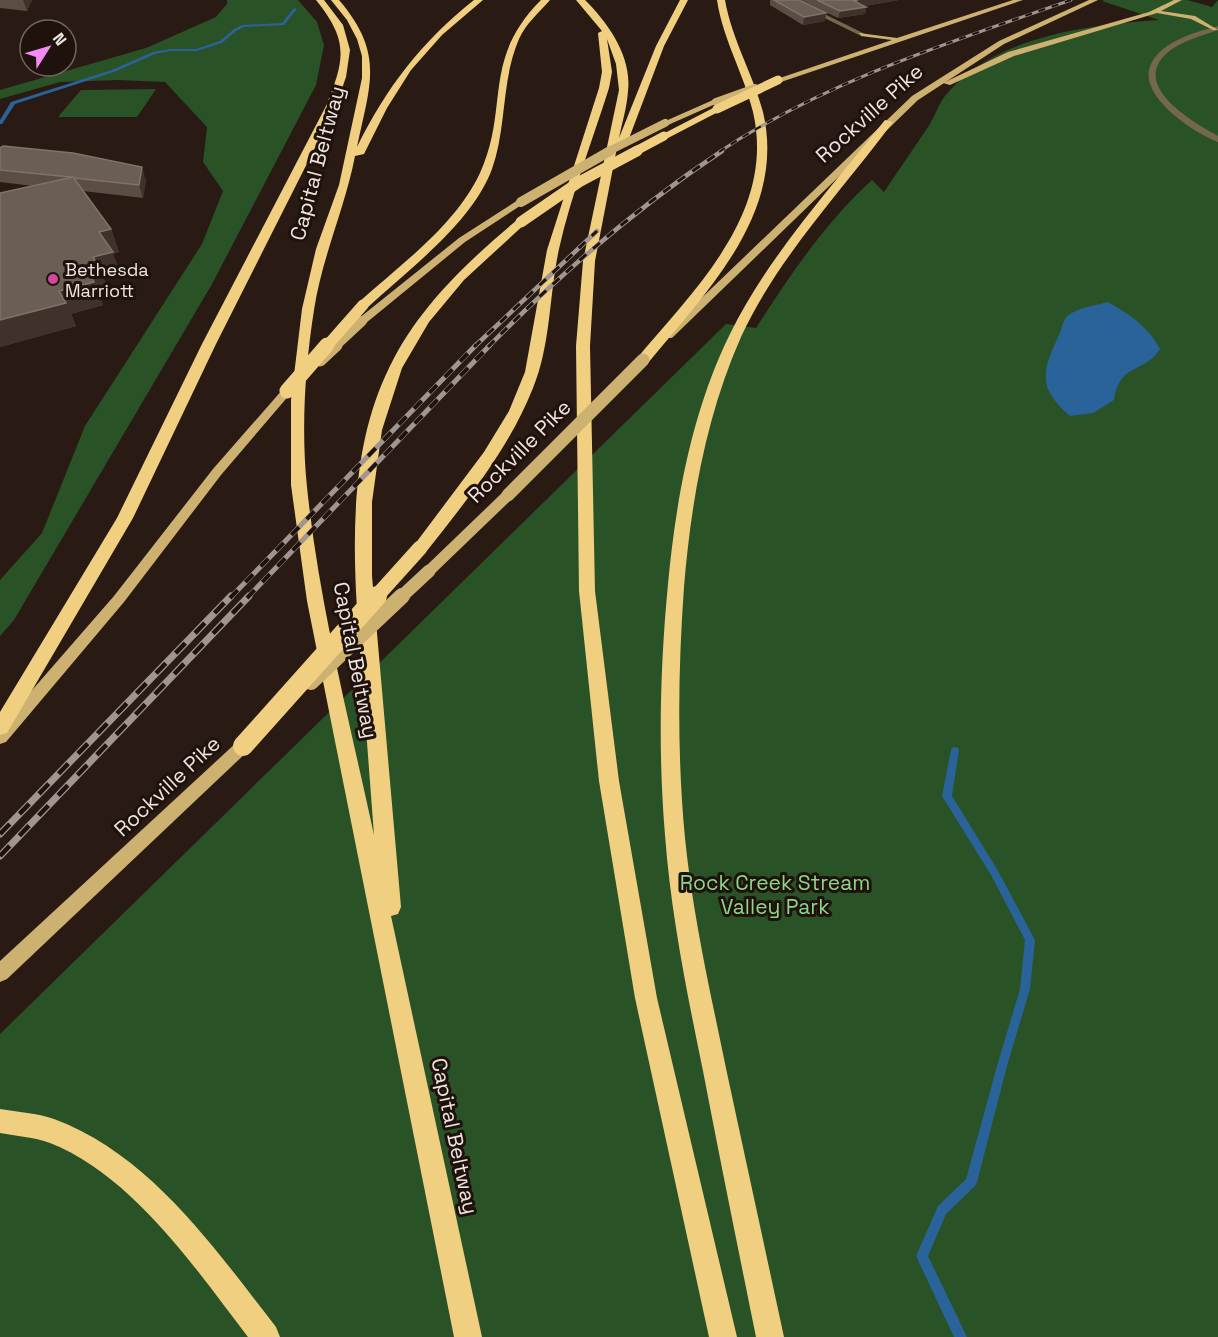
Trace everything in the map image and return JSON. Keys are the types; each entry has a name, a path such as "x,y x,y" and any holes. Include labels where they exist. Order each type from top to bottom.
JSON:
{"highway":[{"path":"0,728 124,518 209,344 331,106 342,77 347,54 337,20 320,0"},
{"name":"Capital Beltway","path":"335,0 351,20 361,39 366,56 367,78 344,185 322,249 308,309 298,400 299,484 315,601 468,1337"},
{"path":"344,185 393,85 436,35 480,0"},
{"path":"287,391 363,305 453,220 477,187 486,173 494,147 507,56 522,24 545,0"},
{"path":"580,0 591,10 610,35 624,71 624,90 589,261 583,346 587,591 609,781 646,998 723,1337"},
{"path":"603,193 660,46 684,0"},
{"path":"643,360 729,251 757,198 763,168 764,144 758,114 721,0"},
{"path":"243,746 420,548 469,488 505,434 528,386 539,345 552,252 607,72 602,35 591,10"},
{"path":"396,983 364,584 362,519 371,447 385,393 411,340 441,299 474,261 521,222 579,182 717,106 778,80"},
{"path":"770,1337 690,951 675,837 670,663 680,526 697,445 715,386 736,336 760,290 786,248 819,211 888,123"},
{"path":"0,1120 54,1132 103,1159 160,1209 266,1337"}],"main road":[{"name":"Rockville Pike","path":"778,80 1020,0"},
{"name":"Rockville Pike","path":"0,973 429,571 643,360 915,98 993,45 1095,0"},
{"path":"915,98 1011,54 1151,13 1180,0 1217,26"},
{"path":"1151,13 1184,15 1217,26"},
{"path":"861,34 886,38 914,35"},
{"path":"859,53 871,43 861,34"},
{"path":"0,738 119,599 217,471 287,391 362,321 462,240 521,202 616,147 665,123 717,106"}],"street":[{"path":"791,0 861,34"},
{"path":"1217,26 1183,40 1162,52 1152,67 1150,79 1155,92 1167,106 1188,122 1218,139"}],"green space":[{"path":"227,0 298,0 317,22 324,45 316,85 212,284 14,620 0,636 0,580 42,533 85,426 202,244 223,191 203,162 207,127 165,82 118,80 60,82 0,99 0,90 42,78 78,78 78,68 146,48 216,17 227,4"},
{"name":"Rock Creek Stream Valley Park","path":"1187,0 1212,7 1218,0 1218,1337 0,1337 0,1034 726,324 756,328 809,250 855,197 872,180 884,192 930,124 945,96 965,76 1015,47 1043,37 1073,30 1159,20 1102,1"},
{"path":"156,89 137,117 58,117 81,90"}],"water":[{"path":"1108,302 1144,327 1160,349 1154,357 1121,380 1114,400 1093,413 1070,416 1059,406 1048,387 1046,369 1049,359 1066,317 1080,309"}],"building":[{"path":"774,0 799,0 826,13 804,17"},
{"path":"817,0 858,0 854,1 866,7 840,11"},
{"path":"3,146 73,153 142,167 139,185 0,170 0,148"},
{"name":"Bethesda Marriott","path":"73,177 111,229 99,232 113,252 93,257 99,266 86,269 94,282 59,291 66,303 0,320 0,193"}],"waterway":[{"path":"0,123 13,103 113,71 154,53 170,50 196,50 221,42 243,26 283,24 295,9"},
{"path":"955,750 947,796 994,872 1030,940 1025,989 971,1182 942,1210 922,1256 961,1337"}],"railway":[{"path":"719,152 802,104 846,84 935,48 1071,0"},
{"path":"489,346 543,293 600,243 660,195 722,151"},
{"path":"475,346 597,231"},
{"path":"230,598 475,346"},
{"path":"247,598 489,346"},
{"path":"0,834 231,596"},
{"path":"0,856 249,596"}],"place":[{"name":"Bethesda Marriott","path":"53,279"}]}
